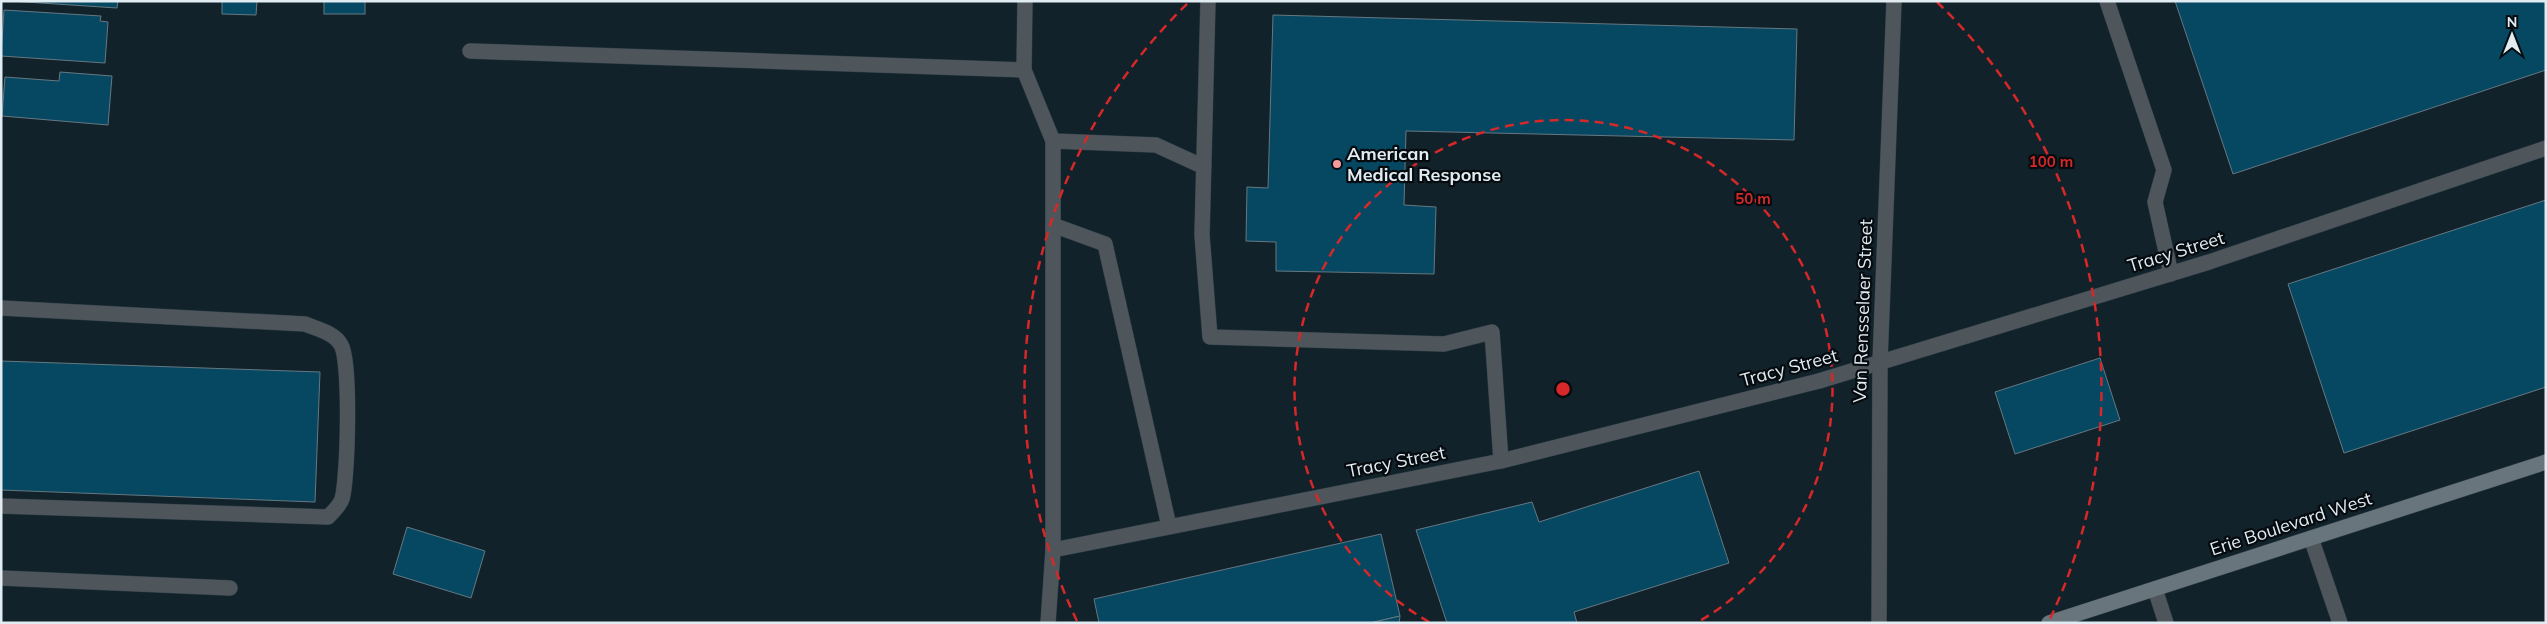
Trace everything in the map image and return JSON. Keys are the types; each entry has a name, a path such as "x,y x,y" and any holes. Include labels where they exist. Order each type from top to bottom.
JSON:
{"main road":[{"name":"Erie Boulevard West","path":"2049,623 2546,462"}],"street":[{"path":"1025,1 1024,70 1053,141 1052,550 1048,623"},
{"path":"1208,1 1202,235 1210,337 1444,344 1492,332 1501,461"},
{"name":"Van Rensselaer Street","path":"1879,623 1880,362 1894,1"},
{"path":"2107,1 2164,170 2155,202 2171,274"},
{"path":"470,51 1024,70"},
{"path":"1053,141 1156,144 1204,167"},
{"name":"Tracy Street","path":"1052,550 1501,461 1819,381 2171,274 2546,148"},
{"path":"1053,225 1105,244 1169,526"},
{"path":"1,308 305,324 326,332 341,344 346,361 346,461 342,500 328,517 1,506"},
{"path":"2311,538 2340,623"},
{"path":"1,578 230,588"},
{"path":"2155,588 2166,623"}],"building":[{"path":"10,1 118,1 117,8"},
{"path":"222,1 257,1 256,15 222,14"},
{"path":"324,1 365,1 365,14 324,14"},
{"path":"2175,1 2546,1 2546,70 2233,174"},
{"path":"4,10 101,16 100,21 108,22 105,63 1,56"},
{"name":"American Medical Response","path":"1273,15 1797,29 1794,140 1406,131 1404,205 1436,207 1434,274 1276,271 1276,242 1246,241 1247,187 1268,188"},
{"path":"60,72 112,76 108,125 2,116 5,77 59,81"},
{"path":"2546,200 2546,387 2344,453 2288,284"},
{"path":"2100,358 2120,420 2015,454 1995,392"},
{"path":"1,361 320,372 315,502 1,490"},
{"path":"1699,471 1729,563 1574,612 1577,623 1447,623 1416,530 1532,502 1539,522"},
{"path":"407,527 485,551 471,598 393,574"},
{"path":"1381,534 1400,616 1370,623 1099,623 1094,599"},
{"path":"1400,616 1399,623 1370,623"}],"place":[{"name":"American Medical Response","path":"1337,164"}]}
